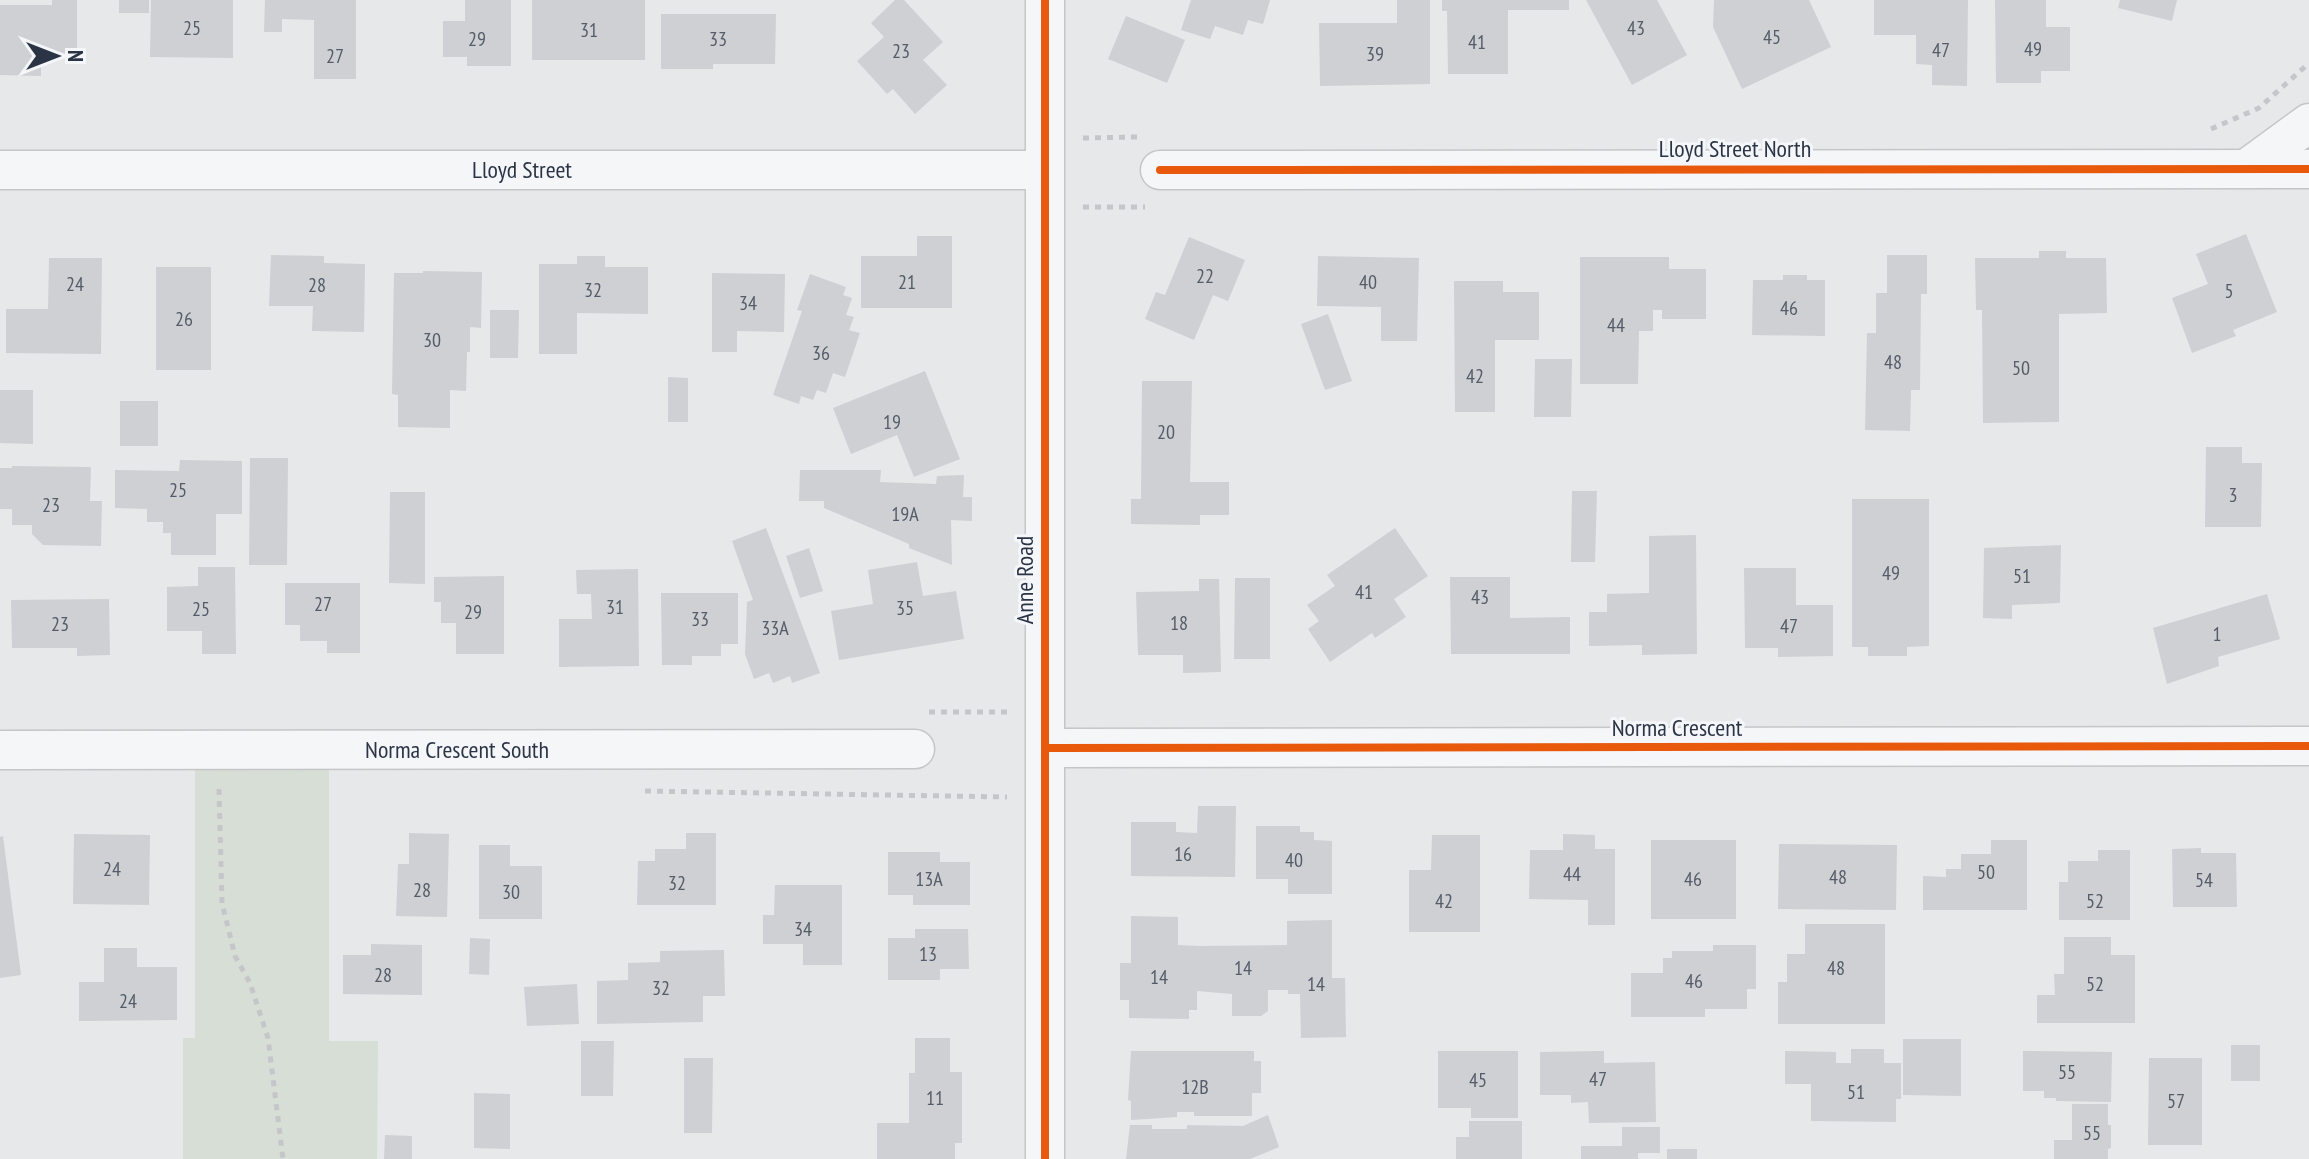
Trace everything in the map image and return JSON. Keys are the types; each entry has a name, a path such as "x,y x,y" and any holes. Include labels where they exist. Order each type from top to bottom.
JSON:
{"street":[{"name":"Anne Road","path":"1045,0 1045,1159"},
{"path":"2246,169 2309,123"},
{"name":"Lloyd Street North","path":"1160,170 2309,169"},
{"name":"Lloyd Street","path":"0,170 1044,170"},
{"name":"Norma Crescent","path":"1045,748 2309,746"},
{"name":"Norma Crescent South","path":"0,750 915,749"}],"path":[{"path":"219,788 222,903 235,956 250,983 268,1038 283,1159"}],"shaded area":[{"path":"195,750 329,750 329,1041 378,1041 377,1159 183,1159 183,1038 195,1038"}],"building":[{"path":"52,0 77,0 77,58 41,58 41,76 0,75 0,5 52,5"},
{"path":"119,0 149,0 149,13 119,13"},
{"path":"151,0 233,0 233,58 150,57"},
{"path":"265,0 356,0 356,79 314,79 314,20 282,19 282,32 264,32"},
{"path":"465,0 511,0 511,66 467,66 467,57 443,57 443,21 465,21"},
{"path":"532,0 645,0 645,60 532,60"},
{"path":"895,0 904,0 943,42 923,60 947,85 915,114 893,89 887,94 857,61 884,37 871,23"},
{"path":"1191,0 1270,0 1263,24 1248,20 1243,35 1215,26 1210,39 1181,30"},
{"path":"1397,0 1430,0 1430,84 1320,86 1319,23 1397,23"},
{"path":"1442,0 1569,0 1569,10 1508,10 1508,74 1448,74 1447,11 1442,11"},
{"path":"1586,0 1657,0 1687,55 1632,85"},
{"path":"1714,0 1809,0 1831,47 1742,89 1713,27"},
{"path":"1874,0 1968,0 1967,86 1932,85 1932,65 1916,64 1916,35 1874,35"},
{"path":"1995,0 2046,0 2046,27 2070,27 2070,71 2041,71 2041,83 1996,83"},
{"path":"2120,0 2177,0 2172,21 2118,8"},
{"path":"661,14 776,14 775,64 713,64 713,69 661,69"},
{"path":"1126,16 1185,40 1167,83 1108,59"},
{"path":"2246,234 2277,312 2233,330 2236,336 2192,353 2172,298 2208,284 2196,254"},
{"path":"917,236 952,236 952,308 861,308 861,256 917,256"},
{"path":"1189,237 1245,260 1228,301 1213,295 1194,340 1145,319 1156,292 1165,295"},
{"path":"2039,251 2066,251 2066,258 2106,258 2107,313 2059,314 2059,422 1983,423 1982,310 1976,310 1975,258 2039,258"},
{"path":"271,255 324,256 324,263 365,264 364,332 312,331 313,306 269,306"},
{"path":"1887,255 1927,255 1927,294 1921,294 1920,390 1911,390 1910,431 1865,430 1867,333 1876,333 1876,293 1887,293"},
{"path":"577,256 605,256 605,267 648,267 648,314 577,313 577,354 539,354 539,264 577,264"},
{"path":"1318,256 1419,258 1417,341 1381,341 1381,307 1317,306"},
{"path":"1580,257 1669,257 1669,269 1706,269 1706,319 1662,319 1662,310 1653,310 1653,331 1639,331 1638,384 1580,384"},
{"path":"49,258 102,258 101,354 6,353 6,309 48,309"},
{"path":"156,267 211,267 211,370 156,370"},
{"path":"482,272 481,328 470,327 466,391 450,390 450,428 398,427 398,395 392,394 394,273"},
{"path":"712,273 785,274 784,332 737,331 737,352 712,352"},
{"path":"810,274 846,287 843,295 852,298 846,315 854,317 849,330 860,333 845,377 833,373 826,393 817,390 813,400 801,396 799,404 773,395 802,311 797,310"},
{"path":"1783,275 1807,275 1807,280 1825,280 1825,336 1752,335 1753,280 1783,280"},
{"path":"1454,281 1503,281 1503,292 1539,292 1539,340 1495,340 1495,412 1455,412"},
{"path":"490,310 519,310 518,358 490,358"},
{"path":"1328,314 1352,381 1325,390 1301,324"},
{"path":"1535,359 1572,359 1571,417 1534,417"},
{"path":"925,371 960,459 914,477 897,435 851,454 833,408"},
{"path":"668,377 688,378 688,422 668,422"},
{"path":"1142,381 1192,381 1190,482 1229,482 1229,515 1200,515 1200,525 1131,524 1131,499 1141,499"},
{"path":"0,390 33,390 33,444 0,443"},
{"path":"120,401 158,401 158,446 120,446"},
{"path":"2206,447 2242,447 2242,463 2262,463 2261,527 2205,527"},
{"path":"250,458 288,458 287,565 249,565"},
{"path":"180,460 242,461 242,514 216,514 216,555 171,555 171,533 163,533 163,522 147,522 147,509 115,508 115,470 179,471"},
{"path":"91,467 90,501 102,501 101,546 43,545 32,534 32,525 12,525 12,509 0,509 0,468"},
{"path":"800,470 881,470 880,482 936,484 937,476 964,475 963,497 972,497 972,521 951,520 952,565 824,508 824,501 799,501"},
{"path":"1572,491 1597,491 1595,562 1571,562"},
{"path":"390,492 425,492 425,584 389,583"},
{"path":"1852,499 1929,499 1929,646 1907,647 1907,656 1868,656 1868,647 1852,647"},
{"path":"766,528 820,673 792,683 790,676 773,683 769,673 754,679 745,654 747,602 753,600 732,541"},
{"path":"1395,528 1428,576 1394,599 1406,617 1375,638 1372,633 1330,662 1308,629 1319,621 1307,605 1335,586 1327,575"},
{"path":"1696,535 1697,654 1642,655 1642,645 1589,646 1589,612 1607,612 1607,594 1649,593 1649,536"},
{"path":"2061,545 2060,603 2012,605 2012,619 1983,618 1984,548"},
{"path":"809,548 823,591 800,598 786,556"},
{"path":"917,562 923,596 956,591 964,639 839,660 831,611 873,604 868,570"},
{"path":"198,567 235,567 236,654 202,654 202,631 167,631 167,587 198,586"},
{"path":"1744,568 1796,568 1796,605 1833,605 1833,656 1778,657 1778,648 1745,648"},
{"path":"638,569 639,666 559,667 559,619 592,619 591,594 577,594 576,570"},
{"path":"504,576 504,654 456,654 456,623 441,623 441,602 434,602 434,577"},
{"path":"1450,577 1510,577 1510,618 1570,617 1570,654 1451,654"},
{"path":"1235,578 1270,578 1270,659 1234,659"},
{"path":"1199,579 1219,579 1221,672 1183,673 1183,655 1138,655 1136,592 1199,591"},
{"path":"285,583 360,583 360,653 327,653 327,641 300,641 300,625 285,625"},
{"path":"661,593 738,593 738,644 721,644 721,656 692,656 692,665 662,665"},
{"path":"2267,594 2280,639 2218,657 2219,666 2167,684 2153,628"},
{"path":"109,599 110,655 77,656 77,648 12,648 11,600"},
{"path":"1198,806 1236,806 1235,877 1131,876 1131,822 1176,822 1176,832 1197,833"},
{"path":"1256,826 1300,826 1300,832 1314,832 1314,840 1332,841 1332,894 1288,894 1288,879 1256,879"},
{"path":"409,833 449,834 447,917 396,916 398,864 409,864"},
{"path":"686,833 716,833 716,905 637,905 638,861 655,861 655,849 686,849"},
{"path":"74,834 150,835 149,905 73,904"},
{"path":"1563,834 1595,835 1595,849 1615,849 1615,925 1588,925 1588,900 1529,899 1530,850 1563,850"},
{"path":"1432,835 1480,835 1480,932 1409,932 1409,870 1431,870"},
{"path":"3,836 21,975 0,978 0,837"},
{"path":"1651,840 1736,840 1736,919 1651,919"},
{"path":"1991,840 2027,840 2027,910 1923,910 1923,876 1946,877 1946,869 1961,869 1961,854 1991,854"},
{"path":"1779,844 1897,845 1896,910 1778,909"},
{"path":"479,845 510,845 510,866 542,866 542,919 479,919"},
{"path":"2201,848 2201,853 2236,853 2237,907 2173,907 2172,849"},
{"path":"2098,850 2130,850 2130,920 2059,920 2059,882 2068,882 2068,861 2098,861"},
{"path":"888,852 940,852 940,862 970,862 970,905 913,905 913,895 888,895"},
{"path":"775,885 842,885 842,965 803,965 803,944 763,944 763,915 774,915"},
{"path":"1131,916 1178,917 1178,945 1199,946 1287,945 1287,921 1332,920 1332,978 1345,978 1346,1037 1301,1038 1300,994 1288,994 1288,990 1268,990 1268,1011 1261,1016 1232,1016 1232,994 1197,991 1197,1010 1189,1010 1189,1019 1129,1018 1129,1000 1120,1000 1120,963 1131,963"},
{"path":"1805,924 1885,924 1885,1024 1778,1024 1778,982 1787,982 1787,954 1805,954"},
{"path":"915,929 968,929 969,969 940,969 940,980 888,980 888,938 915,938"},
{"path":"2064,937 2111,937 2111,955 2135,955 2135,1023 2037,1023 2037,995 2055,995 2054,974 2064,974"},
{"path":"470,938 490,939 489,975 469,974"},
{"path":"371,944 422,945 422,995 343,994 343,955 371,955"},
{"path":"1713,945 1756,945 1756,989 1747,989 1747,1009 1705,1009 1705,1017 1631,1017 1631,973 1663,973 1663,958 1672,958 1672,951 1713,951"},
{"path":"104,948 137,948 137,967 177,967 177,1020 79,1021 79,982 104,982"},
{"path":"724,950 725,996 703,996 703,1022 597,1024 597,981 628,980 628,963 660,962 660,951"},
{"path":"577,984 579,1024 527,1026 524,987"},
{"path":"915,1038 950,1038 950,1072 962,1072 962,1143 955,1143 955,1159 877,1159 877,1123 909,1123 909,1073 915,1073"},
{"path":"1903,1039 1961,1039 1961,1096 1903,1095"},
{"path":"581,1041 614,1041 613,1096 581,1096"},
{"path":"2231,1045 2260,1045 2260,1081 2231,1081"},
{"path":"1851,1049 1884,1049 1884,1063 1901,1063 1901,1099 1896,1099 1896,1122 1811,1121 1811,1084 1785,1084 1785,1051 1836,1052 1836,1063 1851,1063"},
{"path":"1131,1051 1254,1051 1254,1061 1261,1061 1261,1093 1252,1093 1252,1116 1194,1116 1194,1112 1177,1112 1177,1117 1131,1120 1131,1101 1128,1100"},
{"path":"1438,1051 1518,1051 1518,1118 1471,1118 1471,1108 1438,1108"},
{"path":"1604,1051 1604,1063 1655,1062 1656,1122 1589,1123 1588,1102 1571,1103 1571,1095 1540,1095 1540,1052"},
{"path":"2023,1051 2112,1052 2111,1102 2056,1101 2056,1098 2044,1098 2044,1091 2023,1091"},
{"path":"684,1058 713,1058 712,1133 684,1133"},
{"path":"2149,1058 2202,1058 2202,1145 2148,1145"},
{"path":"474,1093 510,1094 510,1149 474,1148"},
{"path":"2072,1104 2108,1104 2111,1148 2108,1149 2108,1159 2054,1159 2054,1140 2072,1140"},
{"path":"1268,1115 1279,1147 1250,1159 1126,1159 1130,1125 1152,1125 1152,1129 1187,1129 1187,1125 1243,1126"},
{"path":"1469,1121 1522,1121 1522,1159 1456,1159 1456,1137 1469,1137"},
{"path":"1622,1127 1660,1127 1660,1153 1638,1153 1638,1159 1581,1159 1581,1146 1622,1146"},
{"path":"385,1135 412,1136 412,1159 384,1159"},
{"path":"1667,1149 1697,1149 1697,1159 1667,1159"}],"cycle path":[{"path":"1045,0 1045,1159"},
{"path":"1160,170 2309,169"},
{"path":"1045,748 2309,746"}]}
